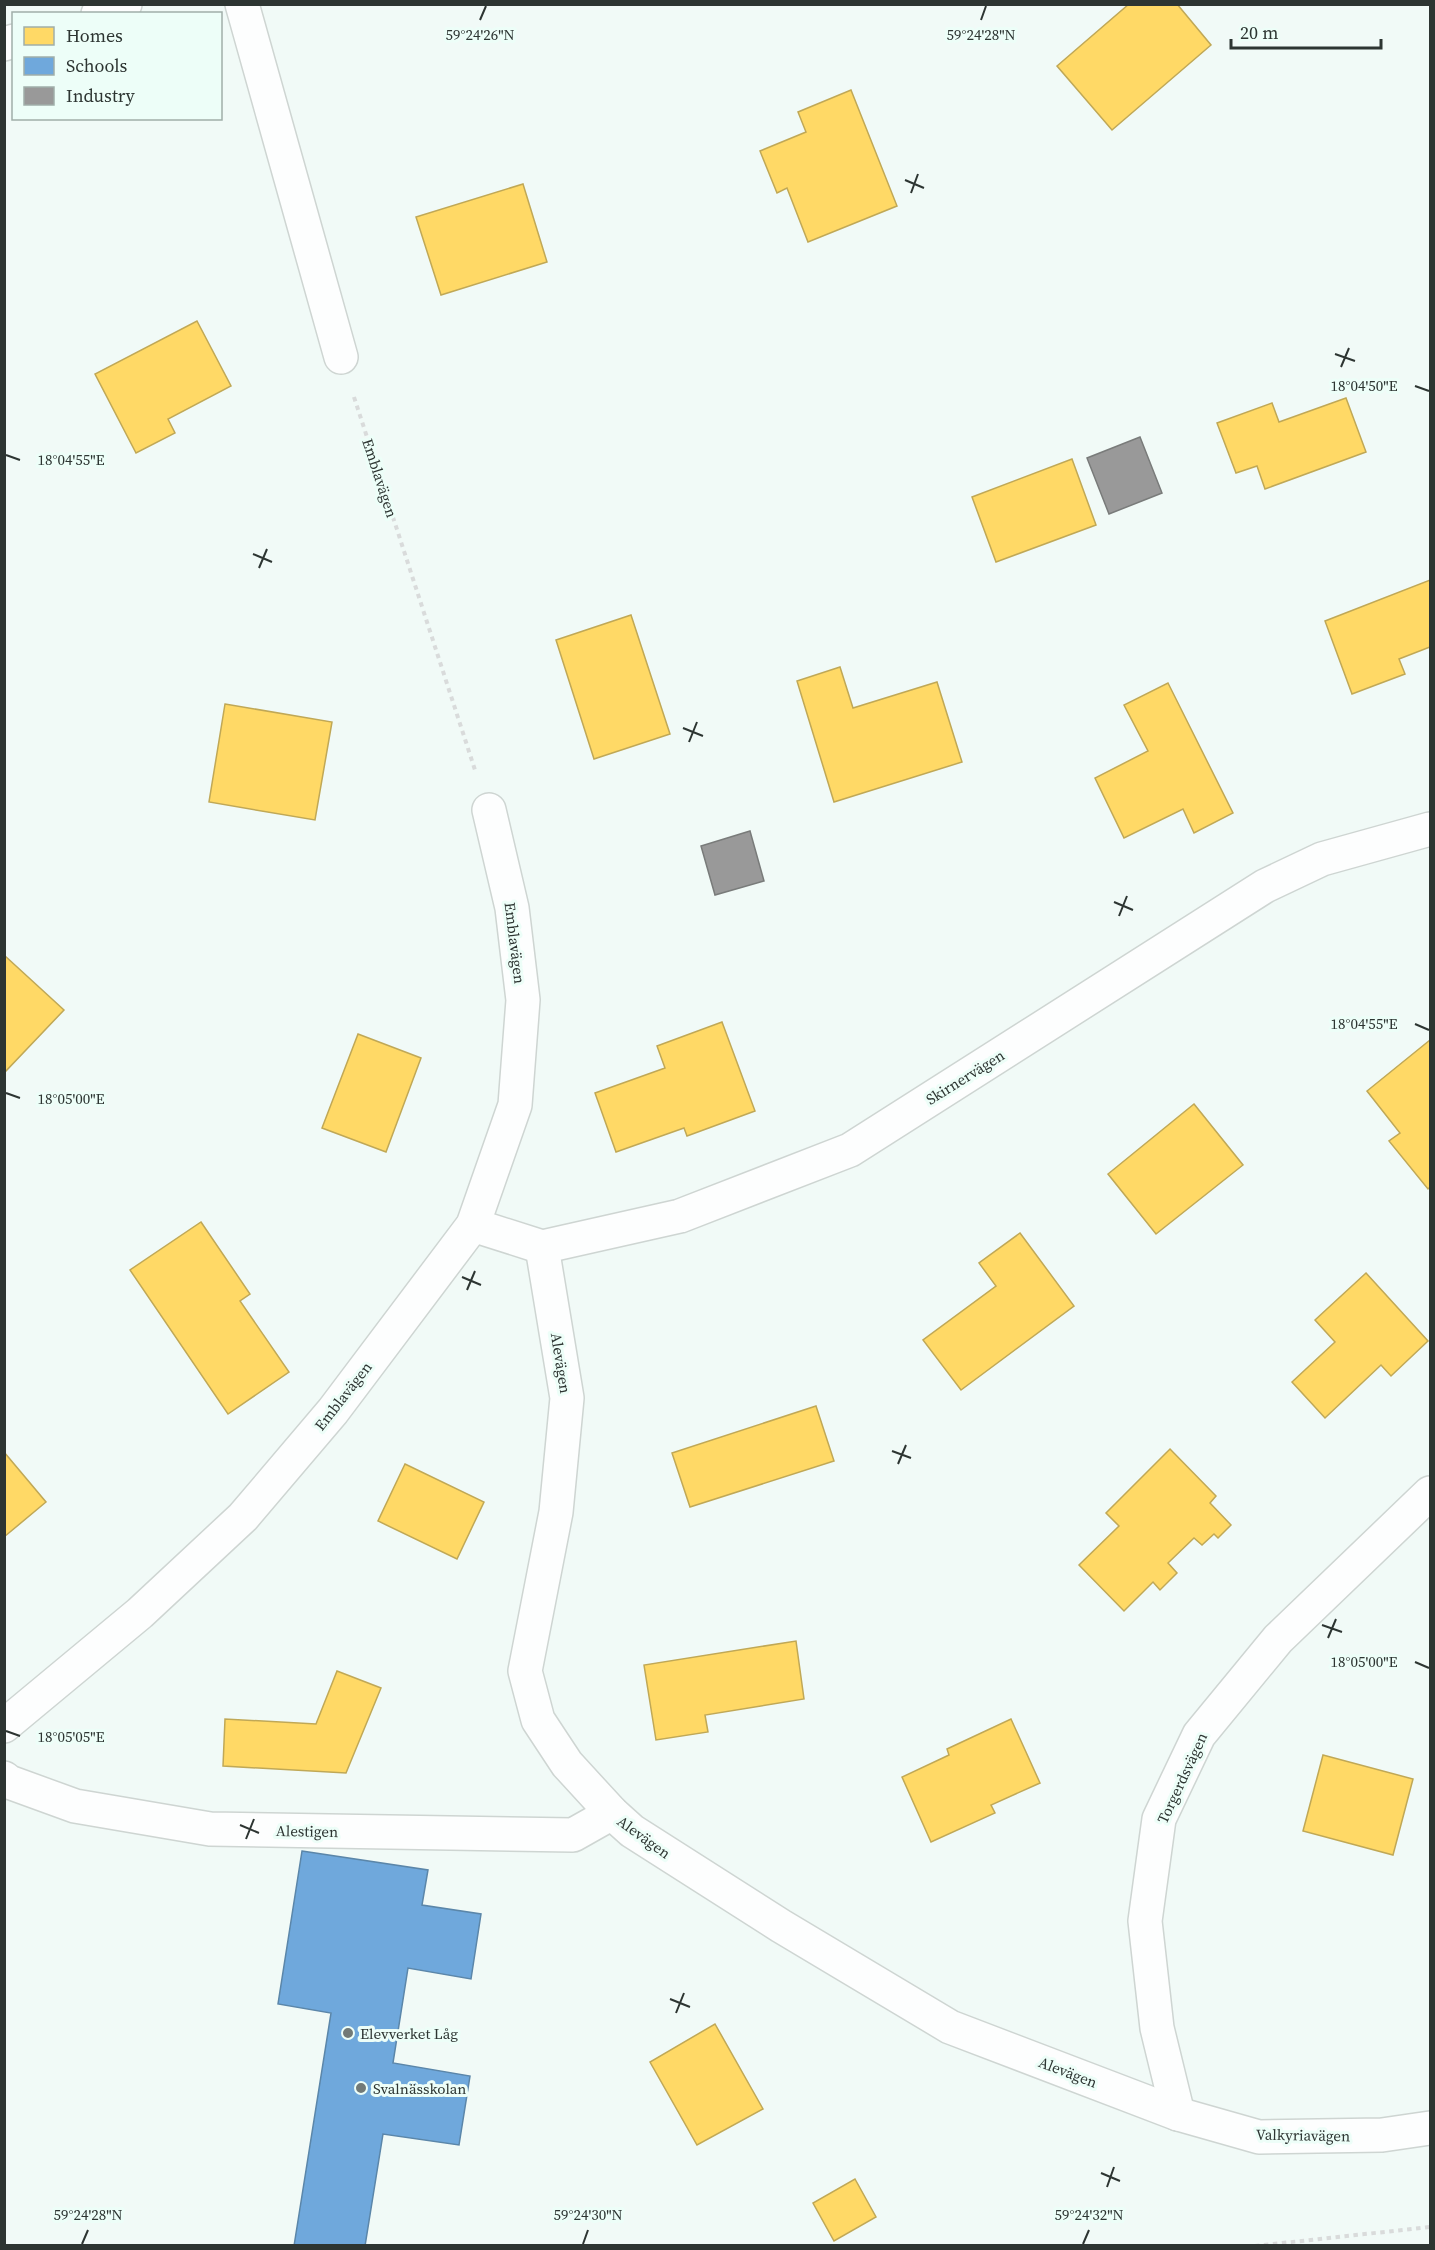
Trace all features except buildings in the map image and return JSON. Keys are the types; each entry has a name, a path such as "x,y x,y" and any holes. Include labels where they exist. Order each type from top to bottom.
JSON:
{"street":[{"path":"103,12 125,4"},
{"path":"242,4 341,357"},
{"name":"Emblavägen","path":"4,1726 140,1613 243,1517 333,1411 473,1225 514,1105 523,1000 512,908 489,810"},
{"name":"Skirnervägen","path":"542,1247 680,1216 849,1150 1265,886 1322,859 1431,829"},
{"path":"473,1225 542,1247"},
{"name":"Alevägen","path":"542,1247 567,1398 556,1512 525,1671 538,1720 567,1764 612,1813 632,1831 771,1920 950,2027 1178,2114"},
{"name":"Torgerdsvägen","path":"1178,2114 1157,2028 1145,1921 1159,1819 1199,1735 1278,1639 1431,1493"},
{"name":"Alestigen","path":"4,1778 9,1782 75,1806 210,1829 573,1835 612,1813"},
{"name":"Valkyriavägen","path":"1178,2114 1259,2137 1382,2135 1431,2128"}],"path":[{"name":"Emblavägen","path":"341,357 489,810"},
{"path":"1255,2246 1431,2227"}],"place":[{"name":"Elevverket Låg","path":"348,2033"},
{"name":"Svalnässkolan","path":"361,2088"}]}
